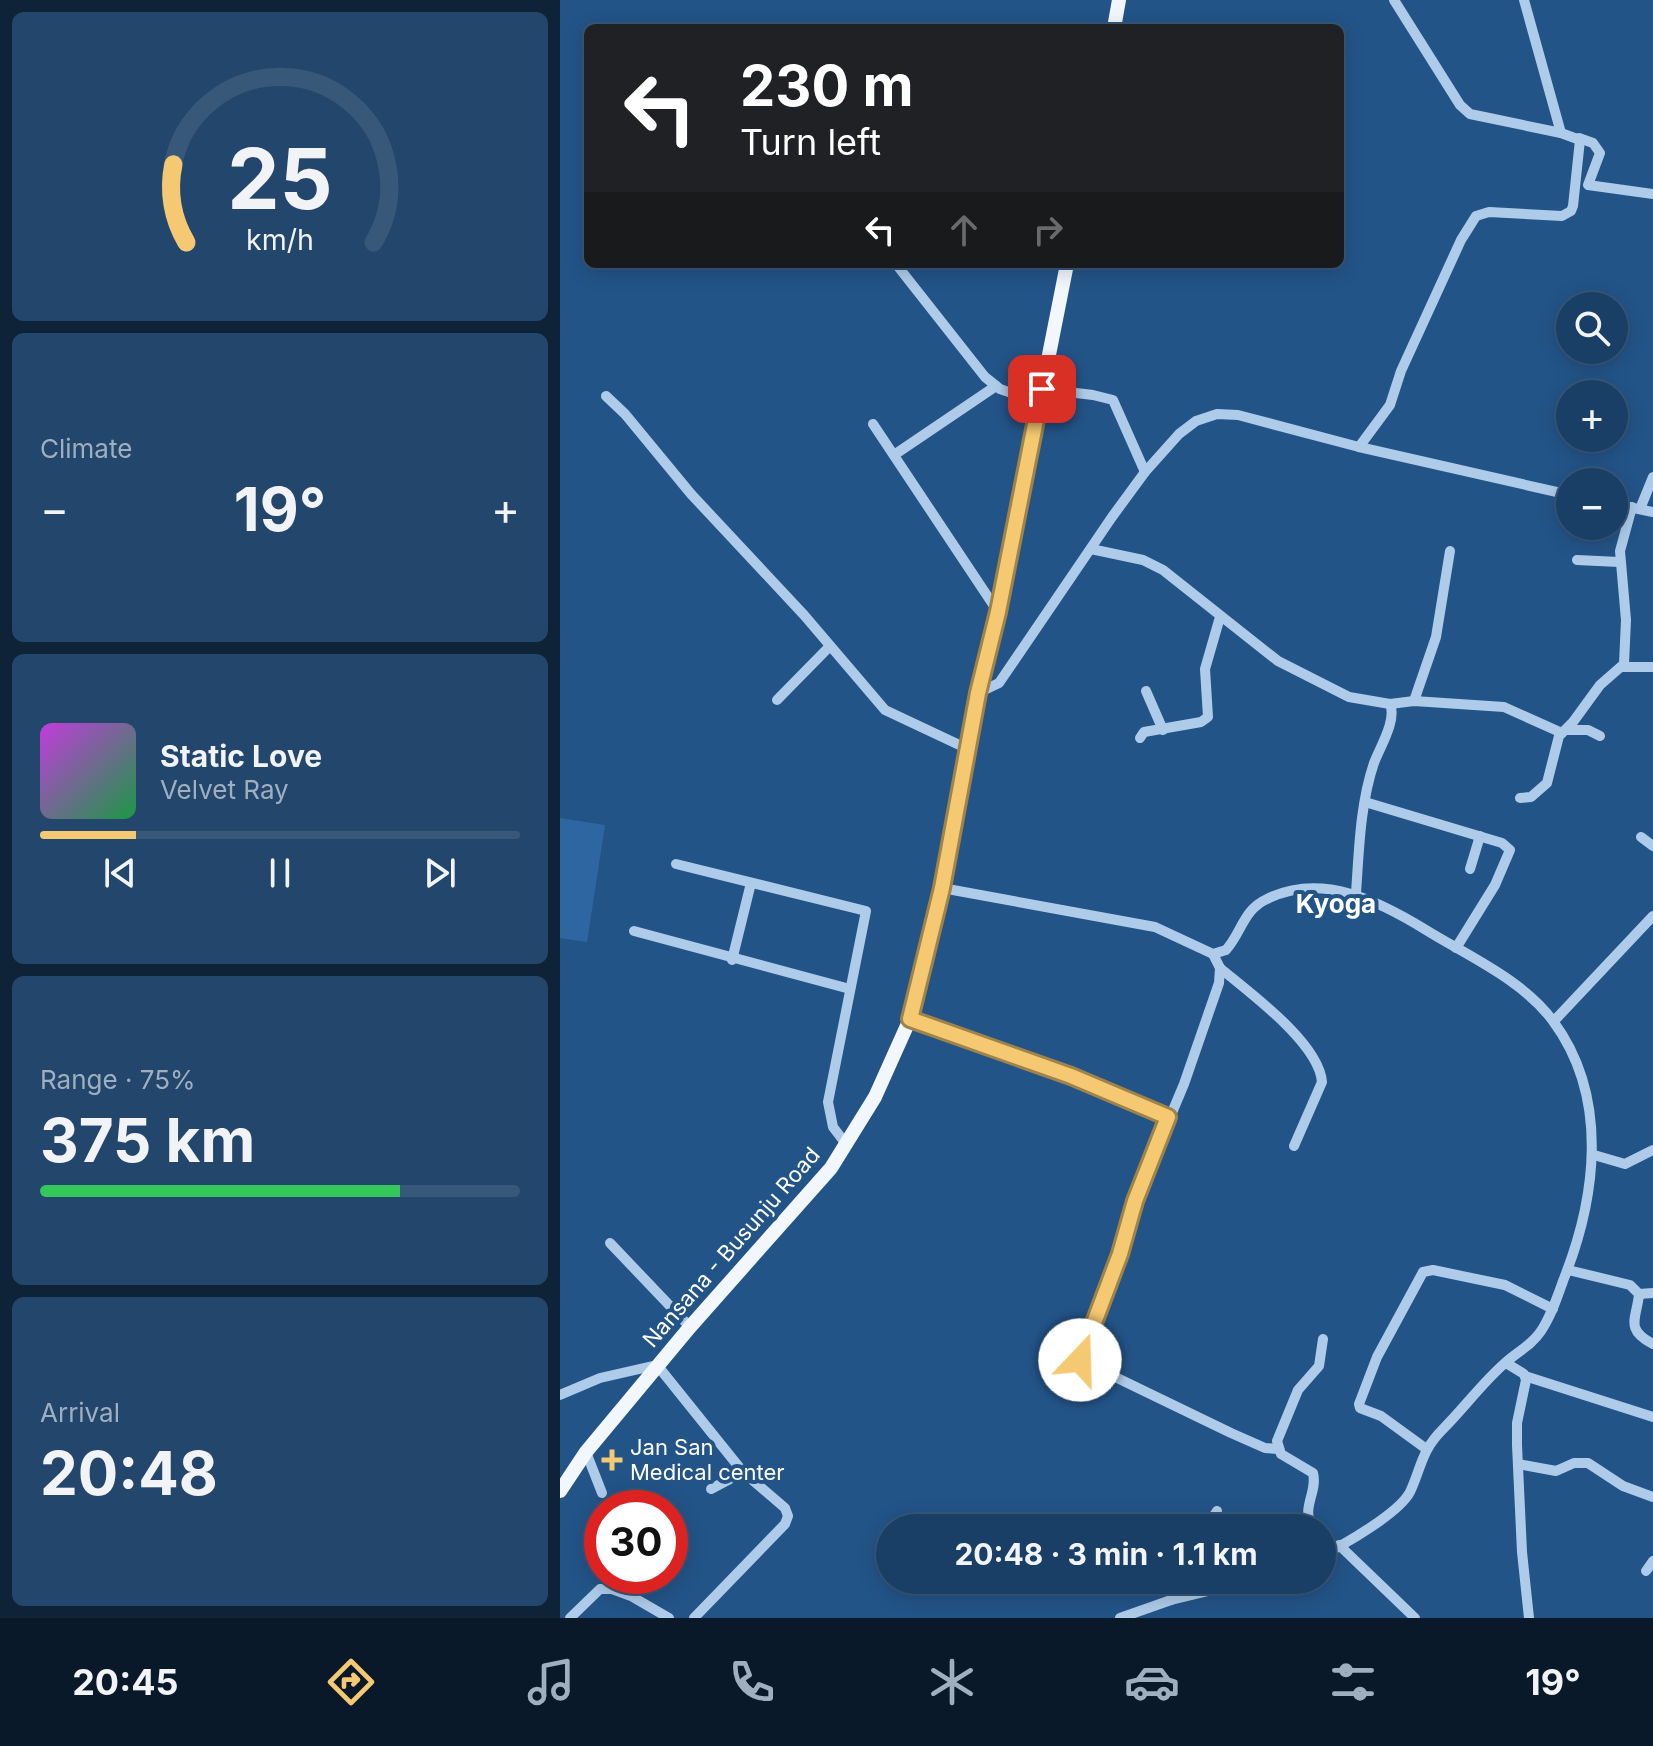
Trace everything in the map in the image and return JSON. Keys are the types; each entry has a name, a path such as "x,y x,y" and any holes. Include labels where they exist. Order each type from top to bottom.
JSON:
{"main road":[{"path":"1115,24 1119,0"},
{"name":"Nansana - Busunju Road","path":"560,1491 586,1452 657,1365 831,1168 875,1097 910,1019 942,888 970,750 978,693 998,612 1066,268"}],"street":[{"path":"1394,0 1460,105 1470,114 1593,143 1600,153 1588,185 1653,194"},
{"path":"1524,0 1561,133"},
{"path":"1359,447 1390,405 1401,371 1461,240 1476,216 1489,212 1562,216 1571,211 1579,138"},
{"path":"899,268 985,377 996,386 1041,396 1093,395 1113,400 1145,472"},
{"path":"894,455 996,386"},
{"path":"606,396 885,710 970,750"},
{"path":"978,693 999,683 1145,472 1179,434 1196,421 1217,414 1238,415 1359,447 1556,492"},
{"path":"873,424 998,612"},
{"path":"1622,667 1626,620 1625,586 1619,562 1636,508 1653,477"},
{"path":"1628,507 1653,512"},
{"path":"1091,549 1143,560 1163,570 1278,661 1349,697 1390,704 1414,701 1504,707 1564,732 1588,730 1600,736"},
{"path":"1414,701 1436,637 1450,551"},
{"path":"1577,560 1619,562"},
{"path":"1140,738 1144,732 1201,722 1208,717 1205,669 1220,617"},
{"path":"777,700 830,646"},
{"path":"1520,798 1531,797 1547,783 1554,749 1600,685 1622,667 1653,667"},
{"path":"1146,691 1163,730"},
{"path":"1356,893 1365,802 1373,767 1392,714 1390,704"},
{"path":"1365,802 1507,847 1508,857 1456,948"},
{"path":"1470,869 1480,836"},
{"path":"1641,837 1653,846"},
{"path":"676,864 866,911 828,1102 833,1127 846,1144"},
{"path":"732,960 751,883"},
{"path":"942,888 1155,927 1213,954 1220,968 1300,1042 1321,1071 1322,1082 1294,1146"},
{"path":"1213,954 1226,950 1251,909 1268,898 1313,889 1356,893 1519,987 1554,1021 1573,1056 1583,1087 1594,1155 1585,1222 1553,1309 1530,1346 1506,1363 1425,1448 1405,1500 1336,1546"},
{"path":"1554,1021 1653,916"},
{"path":"634,931 732,960 850,989"},
{"path":"1220,968 1219,983 1184,1084 1135,1201 1120,1254 1080,1360 1231,1433 1278,1449 1313,1473 1314,1484 1308,1514"},
{"path":"910,1019 1071,1076 1168,1117"},
{"path":"1594,1155 1625,1164 1653,1150"},
{"path":"610,1243 690,1327"},
{"path":"1425,1448 1381,1416 1360,1408 1359,1404 1383,1344 1423,1272 1433,1270 1505,1285 1553,1309"},
{"path":"1568,1270 1630,1285 1639,1294 1653,1293"},
{"path":"1639,1294 1633,1311 1637,1332 1639,1338 1653,1344"},
{"path":"1278,1449 1277,1441 1298,1390 1319,1366 1323,1339"},
{"path":"1506,1363 1525,1376 1653,1417"},
{"path":"560,1395 600,1378 657,1365 743,1472 785,1508 788,1516 785,1524 694,1618"},
{"path":"1525,1376 1517,1423 1522,1552 1529,1618"},
{"path":"586,1452 601,1490"},
{"path":"1518,1464 1556,1471 1574,1463 1588,1463 1623,1486 1653,1497"},
{"path":"711,1489 743,1472"},
{"path":"1339,1545 1415,1618"},
{"path":"1646,1571 1653,1561"},
{"path":"570,1618 600,1589 612,1589 669,1618"},
{"path":"1171,1600 1174,1594"},
{"path":"1120,1618 1196,1594"}],"shaded area":[{"path":"560,818 605,825 587,942 560,938"}],"place":[{"name":"Jan San Medical center","path":"612,1460"}],"district":[{"name":"Kyoga","path":"1336,904"}],"route":[{"path":"1042,389 998,612 978,693 970,750 942,888 910,1019 1071,1076 1168,1117 1135,1201 1120,1254 1080,1360"}]}
